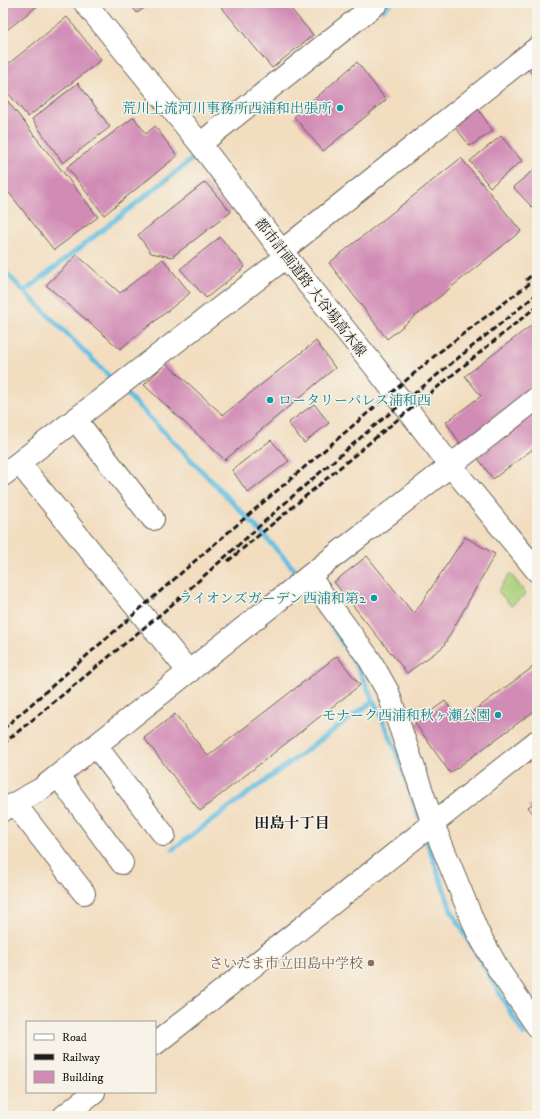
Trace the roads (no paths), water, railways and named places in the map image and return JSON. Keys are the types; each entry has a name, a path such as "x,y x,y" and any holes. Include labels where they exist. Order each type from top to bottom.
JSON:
{"street":[{"name":"都市計画道路 大谷場高木線","path":"85,3 203,148 284,254 372,363 451,466 537,571"},
{"path":"203,148 377,3"},
{"path":"189,672 11,469 284,254 537,48"},
{"path":"84,893 9,807 41,789 58,776 309,576 537,398"},
{"path":"75,419 153,519"},
{"path":"309,576 370,660 388,692 432,825 478,933 500,972 537,1026"},
{"path":"156,1043 537,741"},
{"path":"96,746 164,834"},
{"path":"58,776 122,863"},
{"path":"64,1116 93,1093"}],"waterway":[{"path":"383,10 391,3"},
{"path":"25,291 200,153"},
{"path":"3,270 115,382"},
{"path":"122,389 263,534 300,576"},
{"path":"330,623 359,670 394,745 422,826"},
{"path":"173,849 373,701"},
{"path":"425,836 451,910 524,1035"}],"railway":[{"path":"526,280 537,271"},
{"path":"3,729 204,553 438,353 537,278"},
{"path":"3,744 168,608 302,488 373,427 537,294"},
{"path":"228,561 380,434 537,306"}],"place":[{"name":"荒川上流河川事務所西浦和出張所","path":"340,108"},
{"name":"ロータリーパレス浦和西","path":"270,400"},
{"name":"ライオンズガーデン西浦和第2","path":"374,598"},
{"name":"モナーク西浦和秋ヶ瀬公園","path":"498,715"},
{"name":"さいたま市立田島中学校","path":"371,963"}],"district":[{"name":"田島十丁目","path":"292,823"}]}
